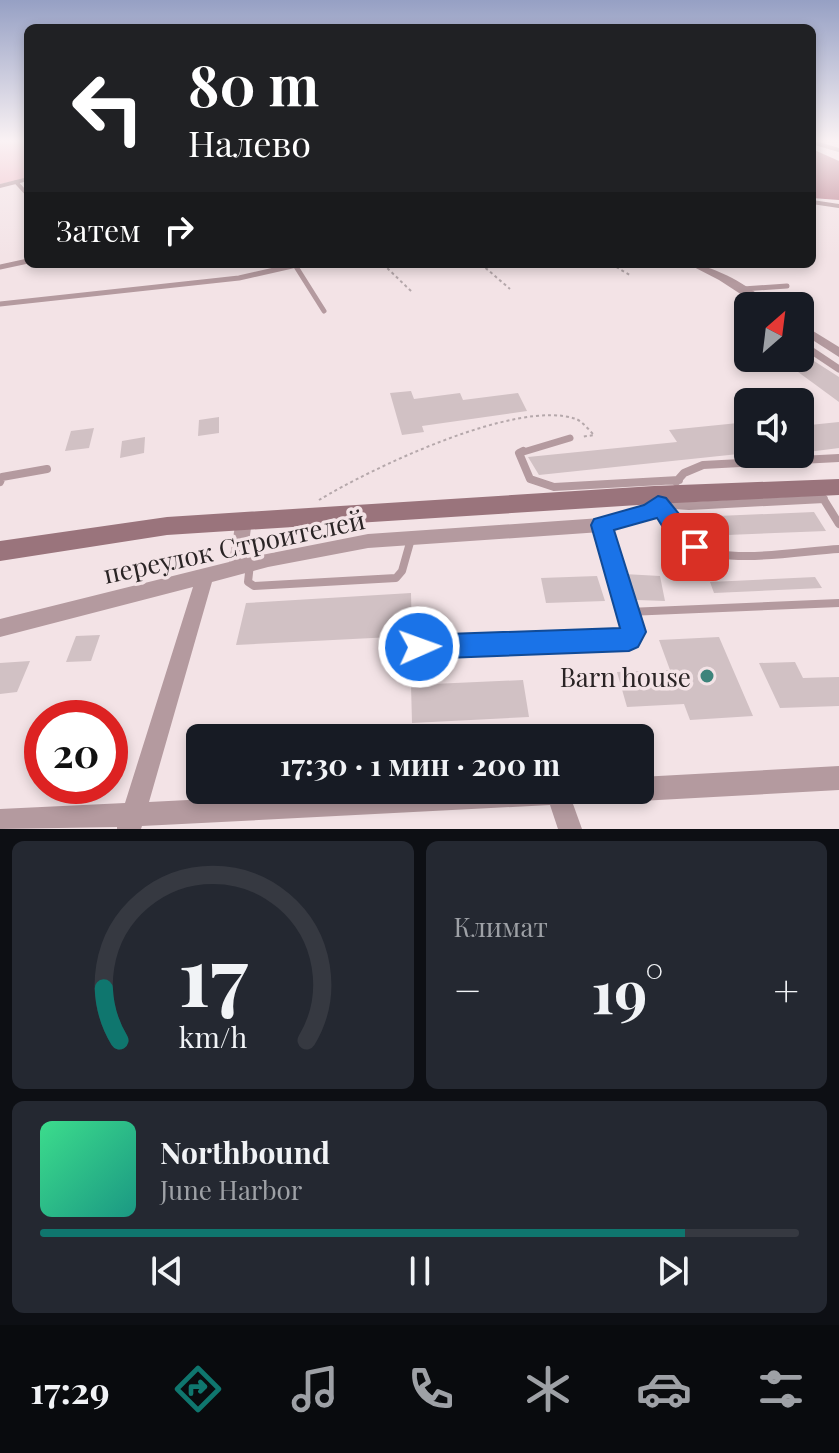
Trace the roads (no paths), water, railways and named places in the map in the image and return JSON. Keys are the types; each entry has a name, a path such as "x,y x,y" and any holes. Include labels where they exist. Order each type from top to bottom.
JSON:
{"main road":[{"path":"0,551 167,526 244,520 826,491"}],"street":[{"path":"0,186 24,180"},
{"path":"701,268 745,292"},
{"path":"814,337 839,353"},
{"name":"переулок Строителей","path":"0,628 244,566 368,541 601,525 651,511 656,499"},
{"path":"244,520 244,566"},
{"path":"131,822 205,576"},
{"path":"654,788 839,778"},
{"path":"0,821 131,822 396,804"},
{"path":"562,804 570,829"}],"lane":[{"path":"16,182 24,191"},
{"path":"816,203 839,206"},
{"path":"0,267 24,262"},
{"path":"0,304 239,278 282,268"},
{"path":"297,268 324,311"},
{"path":"740,289 787,286"},
{"path":"825,344 809,349 839,369"},
{"path":"570,438 519,453 530,479 554,487 679,480"},
{"path":"839,458 703,465 684,473 656,499 677,531 695,547 720,555 839,549"},
{"path":"0,482 2,477 47,469"},
{"path":"826,491 839,524"},
{"path":"419,647 629,639 634,632 601,525"},
{"path":"244,566 248,582 254,586 396,578 402,571 411,538"},
{"path":"628,612 839,603"}],"place":[{"name":"Barn house","path":"707,676"}]}
